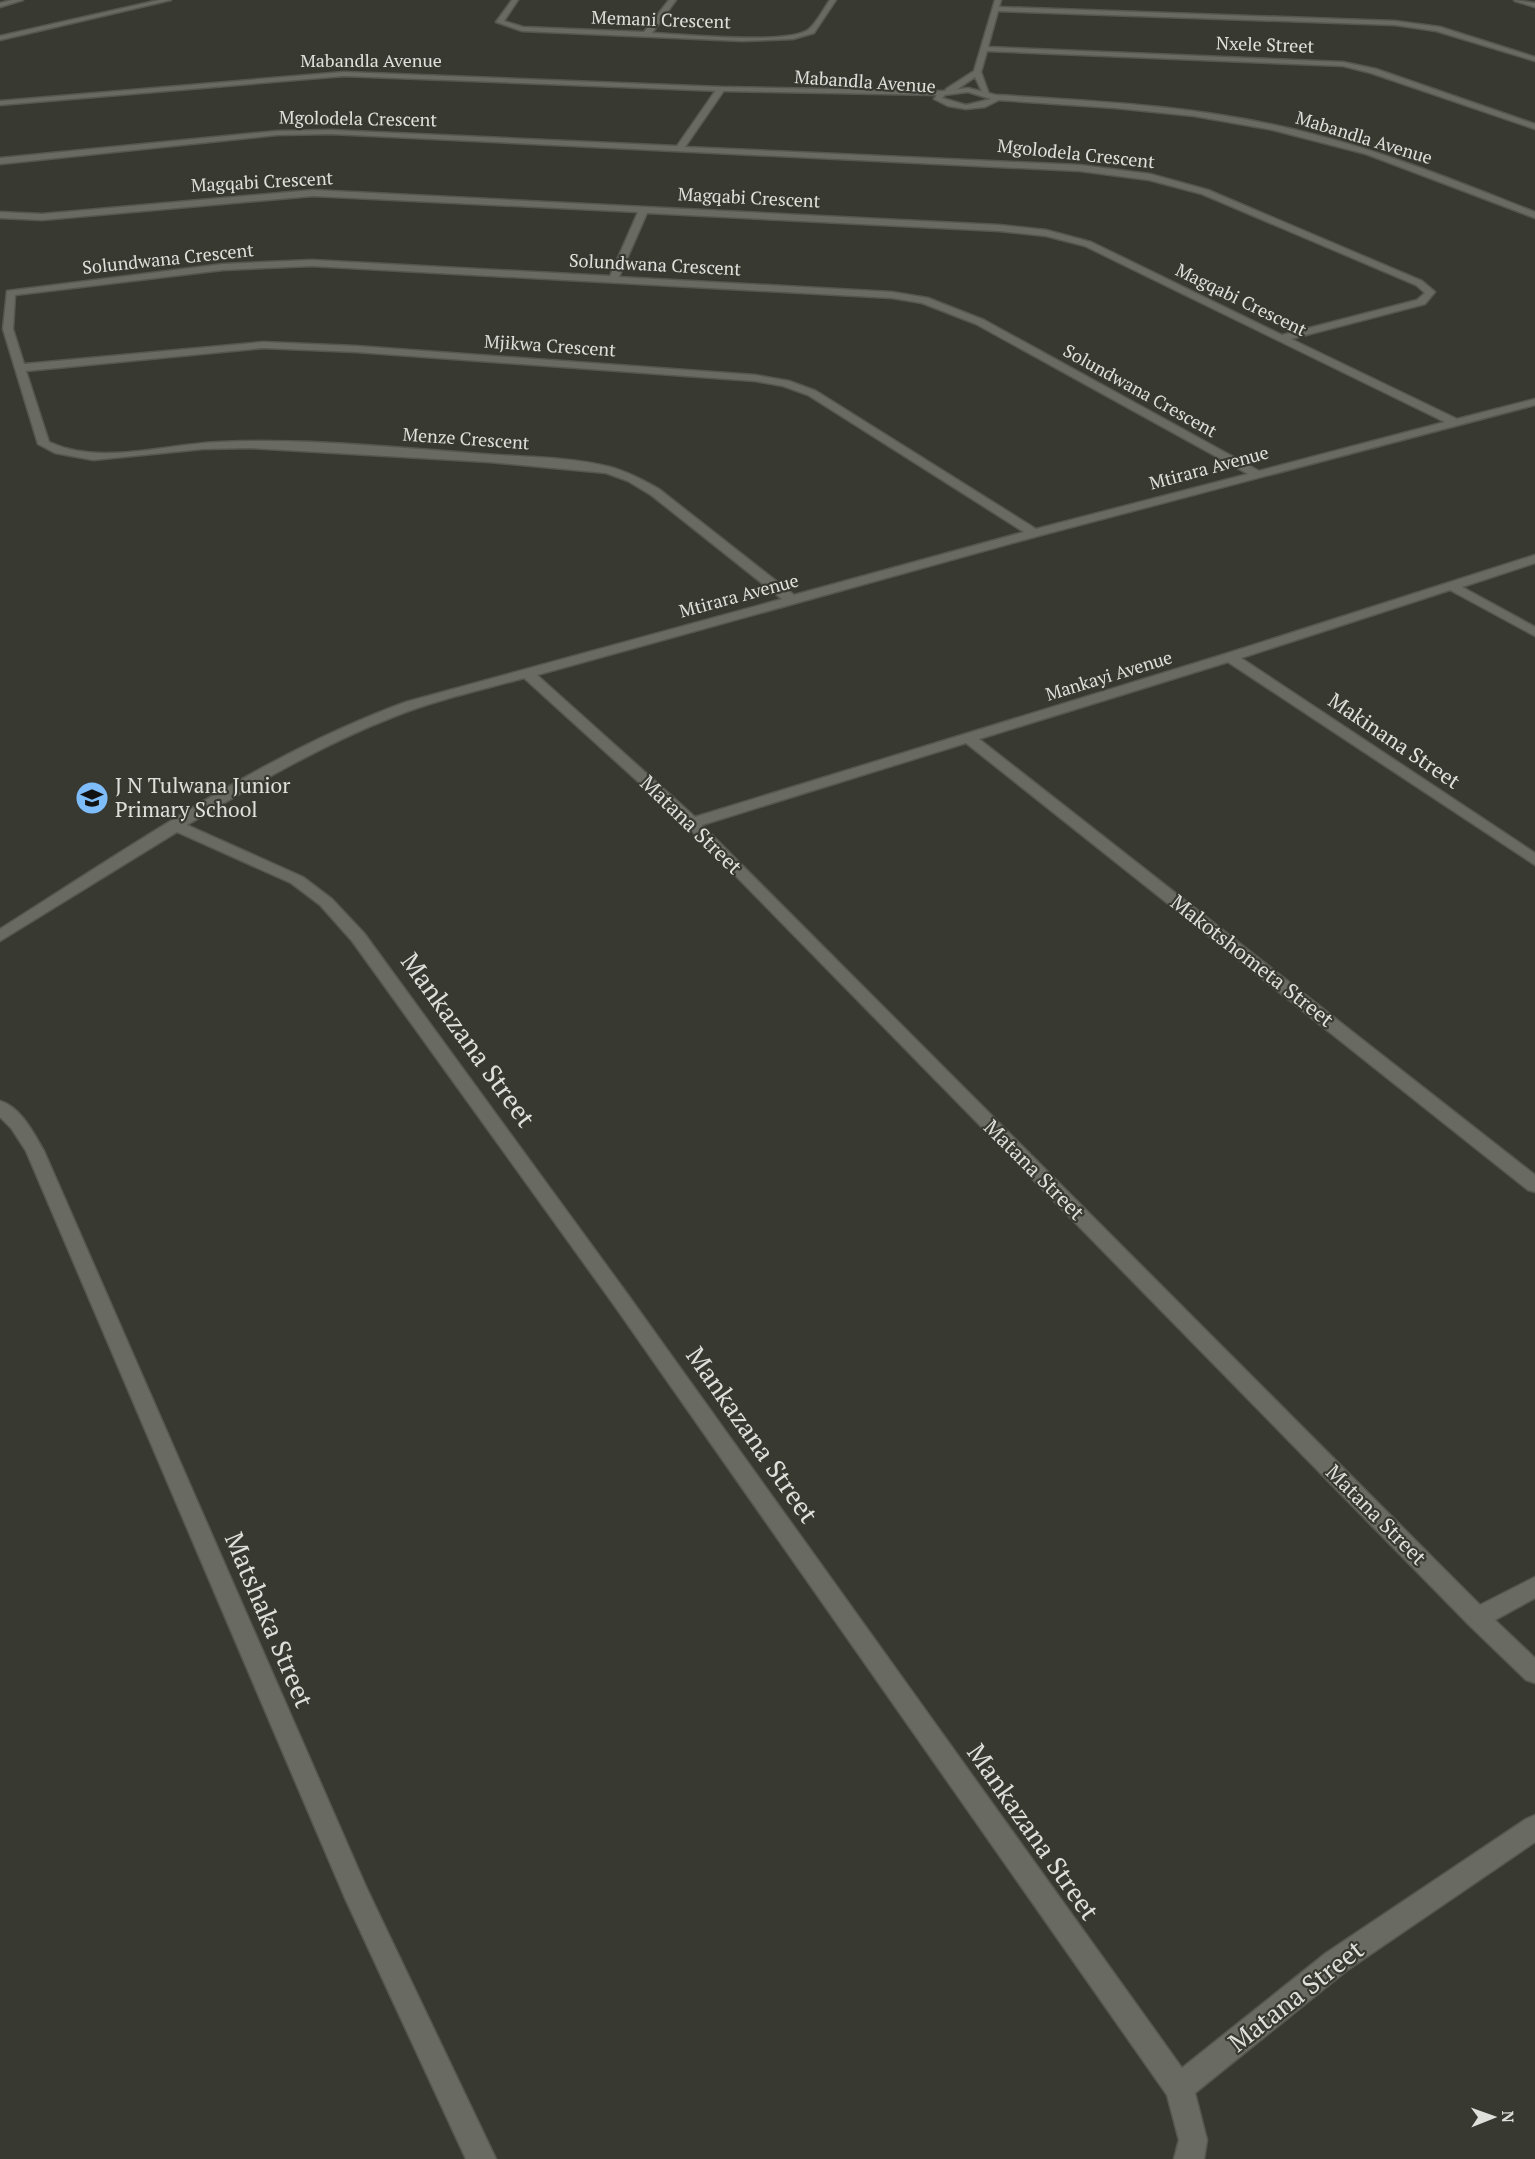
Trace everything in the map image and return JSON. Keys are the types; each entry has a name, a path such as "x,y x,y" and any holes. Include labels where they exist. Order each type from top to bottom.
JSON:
{"street":[{"path":"0,5 20,0"},
{"path":"0,38 168,0"},
{"name":"Memani Crescent","path":"515,0 500,22 510,27 558,32 742,39 793,37 811,31 824,16 833,0"},
{"path":"648,34 673,0"},
{"path":"948,104 938,99 977,72 998,0"},
{"path":"1517,0 1535,5"},
{"path":"995,9 1166,11 1366,21 1437,29 1535,59"},
{"name":"Nxele Street","path":"984,49 1343,64 1373,71 1535,127"},
{"path":"977,72 986,92 995,98 992,103 983,106"},
{"name":"Mabandla Avenue","path":"0,103 344,74 743,90 916,103"},
{"path":"680,148 721,89"},
{"name":"Mabandla Avenue","path":"743,90 986,92"},
{"name":"Mabandla Avenue","path":"995,98 1109,104 1223,118 1311,136 1402,165 1535,215"},
{"name":"Mabandla Avenue","path":"927,103 1142,109"},
{"name":"Mgolodela Crescent","path":"0,160 306,132 1014,163 1080,168 1178,183 1242,207 1419,283 1430,292 1421,302 1281,338"},
{"name":"Magqabi Crescent","path":"0,214 42,217 243,197 313,193 644,209 1046,233 1088,244 1454,422"},
{"path":"613,280 644,209"},
{"name":"Solundwana Crescent","path":"21,368 8,329 10,293 223,267 272,264 360,264 613,280 844,291 924,300 980,322 1257,474"},
{"name":"Mjikwa Crescent","path":"21,368 263,345 356,349 755,378 785,383 812,393 1034,533"},
{"name":"Menze Crescent","path":"21,368 44,444 71,455 94,456 195,446 292,445 431,454 607,470 632,478 655,492 792,600"},
{"name":"Mtirara Avenue","path":"0,936 174,825 327,739 369,720 411,705 1034,533 1535,402"},
{"name":"Mankayi Avenue","path":"692,823 1230,657 1535,559"},
{"path":"1450,585 1535,632"},
{"name":"Makinana Street","path":"1230,657 1535,860"},
{"name":"Matana Street","path":"527,673 692,823 1477,1618 1535,1673"},
{"name":"Makotshometa Street","path":"968,738 1535,1185"},
{"name":"Mankazana Street","path":"174,825 297,880 326,902 358,937 621,1300 1179,2088 1193,2140 1190,2159"},
{"name":"Matshaka Street","path":"0,1107 18,1124 35,1151 353,1887 481,2159"},
{"path":"1477,1618 1535,1587"},
{"name":"Matana Street","path":"1179,2088 1336,1962 1535,1827"}],"place":[{"name":"J N Tulwana Junior Primary School","path":"92,798"}]}
